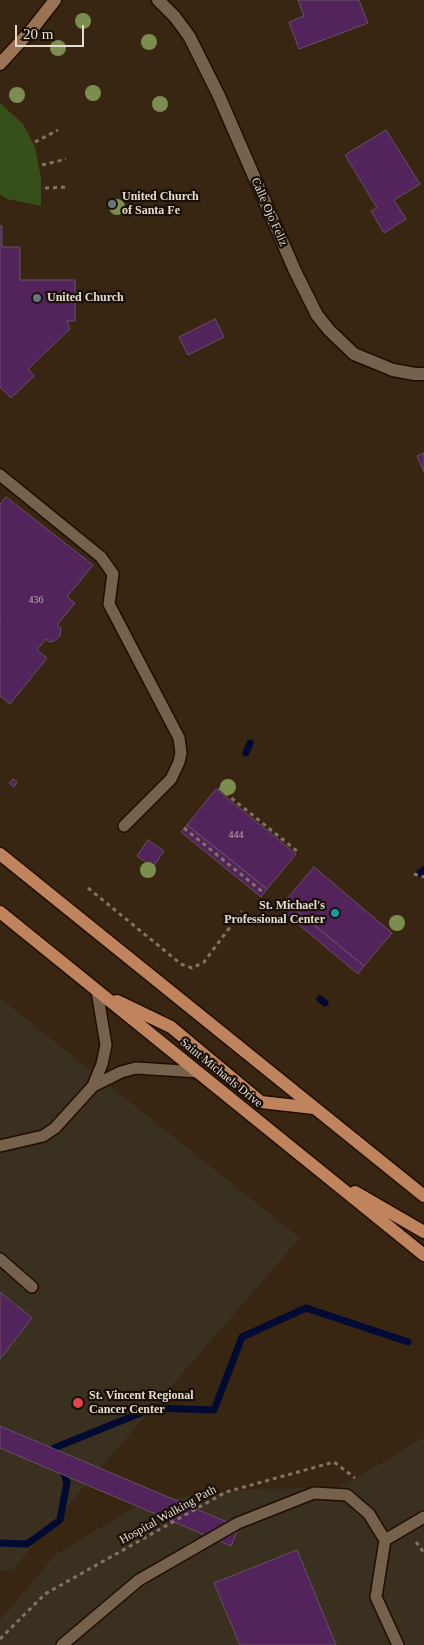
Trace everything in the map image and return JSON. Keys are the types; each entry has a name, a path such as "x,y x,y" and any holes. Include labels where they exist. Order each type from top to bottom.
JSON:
{"main road":[{"path":"0,854 424,1196"},
{"name":"Saint Michaels Drive","path":"0,912 424,1255"},
{"path":"97,991 171,1027 261,1102 314,1108"},
{"path":"320,1172 424,1232"}],"street":[{"path":"0,64 33,28 55,0"},
{"name":"Calle Ojo Feliz","path":"158,0 175,16 194,45 219,96 295,271 317,315 329,330 354,354 393,370 424,374"}],"lane":[{"path":"0,475 102,557 114,574 109,604 179,738 181,753 171,778 124,826"},
{"path":"0,1146 43,1136 55,1128 93,1086 102,1064 106,1044 97,991"},
{"path":"93,1086 121,1072 136,1068 198,1072"},
{"path":"0,1259 32,1287"},
{"path":"62,1645 139,1580 238,1523 314,1493 346,1495 369,1514 385,1540 376,1597 398,1645"},
{"path":"385,1540 424,1516"}],"path":[{"path":"35,142 58,130"},
{"path":"42,166 66,159"},
{"path":"45,188 69,187"},
{"path":"219,788 297,851"},
{"path":"184,828 264,893"},
{"path":"414,874 424,877"},
{"path":"88,888 180,964 192,968 204,962 242,911"},
{"name":"Hospital Walking Path","path":"0,1639 45,1594 226,1492 334,1462 356,1479"},
{"path":"416,1542 424,1553"}],"shaded area":[{"name":"St. Vincent Regional Cancer Center","path":"0,998 300,1238 13,1569 0,1572"},
{"path":"424,1437 424,1645 0,1645 0,1620 56,1554 143,1502 252,1489 341,1487"}],"green space":[{"path":"0,103 23,124 35,147 41,178 41,206 7,199 0,194"}],"building":[{"path":"298,0 359,0 368,23 299,49 289,22 304,16"},
{"path":"386,130 420,184 394,200 406,219 384,233 371,211 377,208 345,155"},
{"name":"United Church","path":"0,226 2,226 2,247 20,247 20,280 75,280 75,321 67,321 70,329 28,369 34,376 11,398 0,387"},
{"path":"215,319 224,337 188,355 179,337"},
{"path":"424,453 424,472 417,456"},
{"path":"6,497 93,565 67,597 75,603 57,625 61,628 60,636 54,641 49,642 46,639 37,650 47,658 10,704 0,696 0,504"},
{"path":"13,779 17,782 14,787 9,783"},
{"path":"216,789 296,854 267,889 187,825"},
{"path":"187,825 267,889 261,897 181,832"},
{"path":"148,840 164,851 153,867 137,856"},
{"name":"St. Michael's Professional Center","path":"314,867 392,933 364,966 285,901"},
{"path":"285,901 364,966 358,974 279,908"},
{"path":"0,1292 32,1318 0,1359"},
{"path":"0,1426 239,1527 231,1546 0,1448"},
{"path":"297,1550 336,1645 240,1645 214,1583"}],"waterway":[{"path":"246,753 250,743"},
{"path":"420,873 424,870"},
{"path":"320,999 325,1003"},
{"path":"58,1457 54,1448 153,1408 214,1410 242,1337 306,1308 408,1342"},
{"path":"0,1543 27,1544 60,1520 67,1482 61,1467"}],"place":[{"name":"United Church of Santa Fe","path":"112,204"},
{"name":"United Church","path":"37,298"},
{"name":"St. Michael's Professional Center","path":"335,913"},
{"name":"St. Vincent Regional Cancer Center","path":"78,1403"}]}
